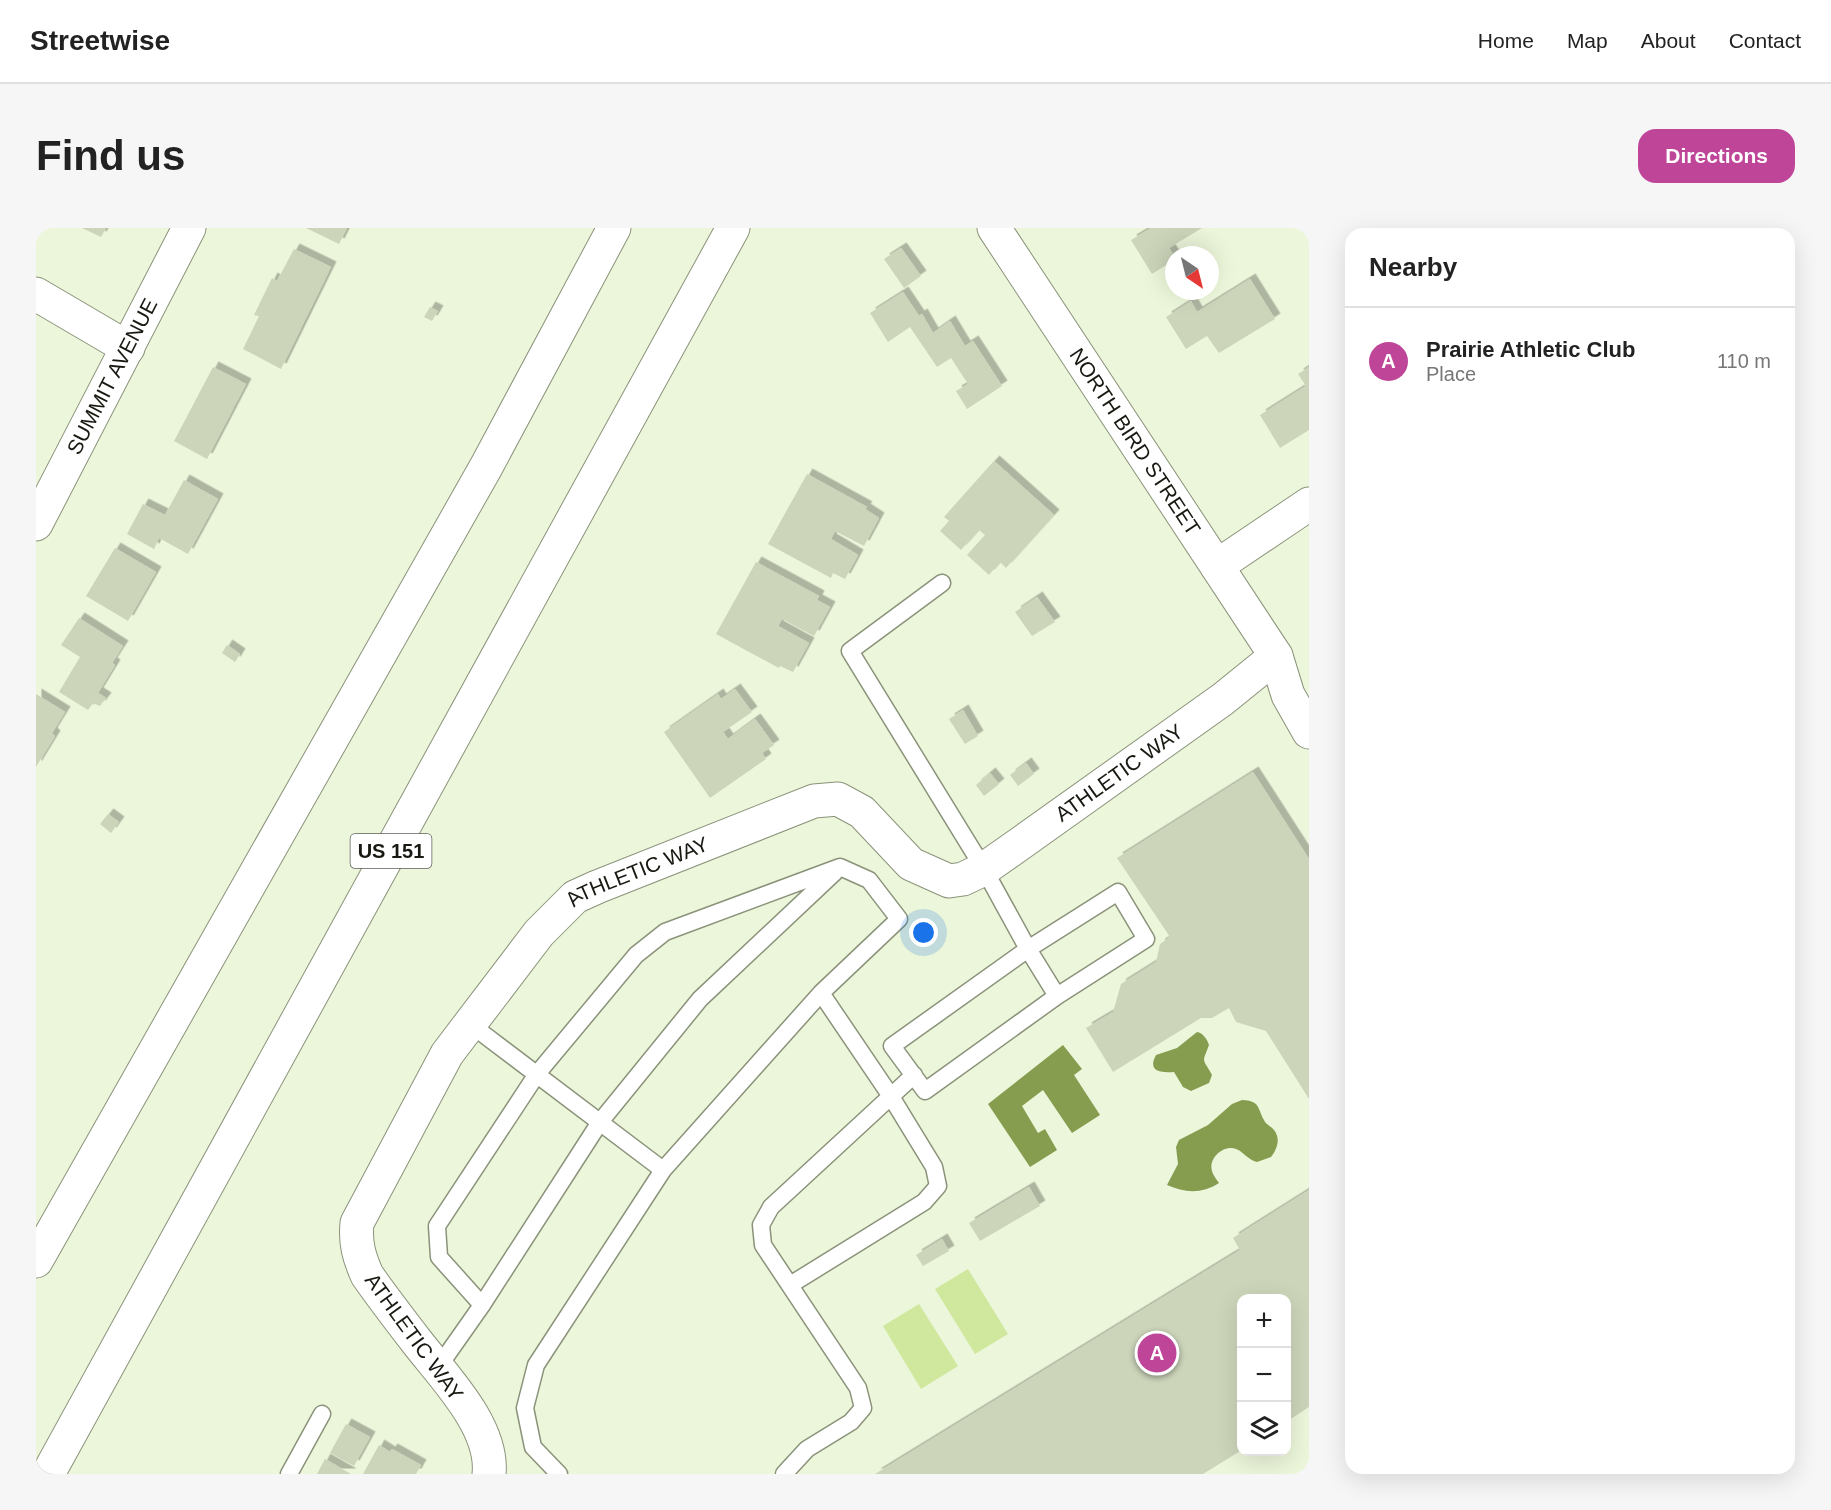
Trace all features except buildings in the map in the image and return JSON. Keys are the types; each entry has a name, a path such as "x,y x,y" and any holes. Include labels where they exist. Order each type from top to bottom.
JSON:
{"main road":[{"name":"SUMMIT AVENUE","path":"36,524 189,228"},
{"path":"36,1261 480,477 614,228"},
{"name":"US 151","path":"48,1474 733,228"},
{"name":"NORTH BIRD STREET","path":"994,228 1276,656 1288,695 1309,732"},
{"path":"36,294 128,348"},
{"path":"1217,566 1309,504"},
{"name":"NORTH BIRD STREET","path":"1276,656 1298,667 1309,684"},
{"name":"ATHLETIC WAY","path":"489,1474 490,1462 478,1425 459,1396 367,1275 358,1255 355,1236 357,1223 382,1172 447,1054 539,933 562,908 575,897 814,801 838,799 862,812 911,864 949,881 963,879 984,869 1223,699 1276,656"}],"lane":[{"path":"942,583 850,651 984,869 1057,996"},
{"path":"437,1368 482,1305 600,1122 700,999 840,867"},
{"path":"482,1305 439,1257 436,1226 537,1074 636,955 665,933 840,867 869,880 899,919 821,993 663,1170 536,1365 525,1408 533,1447 559,1474"},
{"path":"1118,892 1146,939 1057,996 925,1091 892,1046 1028,948 1118,892"},
{"path":"790,1285 924,1202 938,1186 934,1167 890,1095 821,993"},
{"path":"470,1024 663,1170"},
{"path":"784,1474 807,1449 851,1422 864,1408 858,1388 763,1245 760,1225 771,1206 914,1075"},
{"path":"289,1474 322,1414"}],"shaded area":[{"path":"1197,1032 1209,1045 1204,1060 1212,1075 1209,1083 1191,1091 1183,1087 1174,1072 1160,1072 1153,1065 1156,1055 1177,1048"},
{"path":"1063,1045 1082,1069 1074,1075 1100,1115 1072,1133 1043,1090 1022,1106 1038,1133 1045,1129 1057,1150 1030,1167 988,1104"},
{"path":"1242,1100 1255,1103 1265,1122 1276,1133 1277,1144 1271,1157 1257,1162 1236,1149 1227,1148 1218,1153 1212,1161 1212,1171 1219,1183 1213,1187 1193,1191 1180,1190 1167,1185 1178,1164 1176,1147 1179,1140 1208,1125 1232,1104"},
{"path":"968,1269 1008,1334 975,1354 935,1289"},
{"path":"919,1304 958,1366 921,1389 883,1326"}],"place":[{"name":"Prairie Athletic Club","path":"1157,1353"}]}
